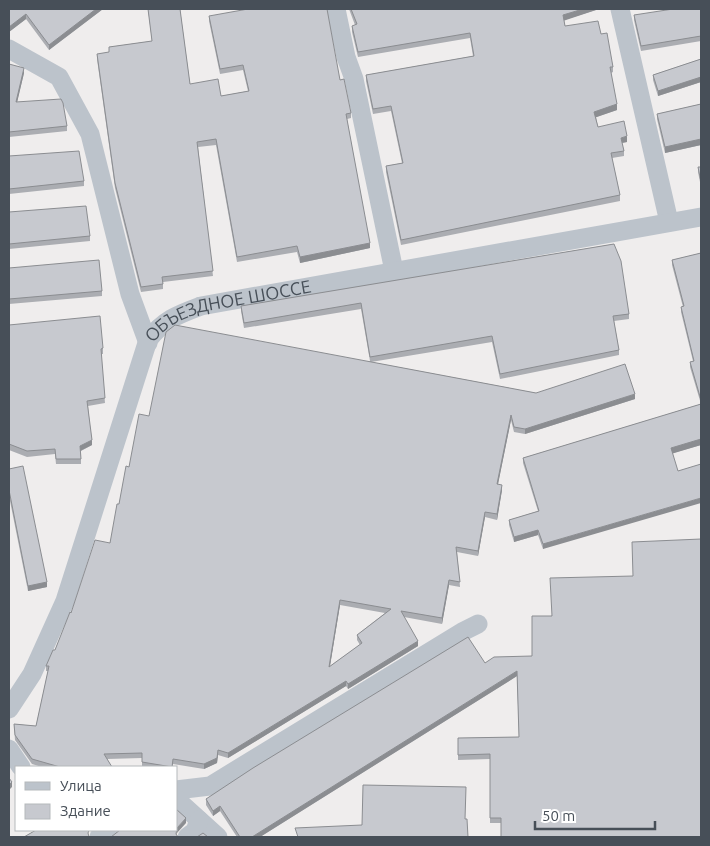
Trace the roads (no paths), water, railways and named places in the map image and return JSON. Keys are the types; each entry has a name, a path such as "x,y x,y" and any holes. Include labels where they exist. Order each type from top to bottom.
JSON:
{"street":[{"path":"336,9 346,57 354,80 394,271"},
{"path":"620,9 669,222"},
{"path":"9,49 59,77 90,134 130,294 148,343"},
{"name":"ОБЪЕЗДНОЕ ШОССЕ","path":"9,709 32,674 65,601 148,343 159,326 174,316 201,306 701,217"},
{"path":"178,790 210,786 478,624"},
{"path":"9,748 20,766"},
{"path":"178,801 218,837"},
{"path":"187,837 196,831 199,820"}]}
